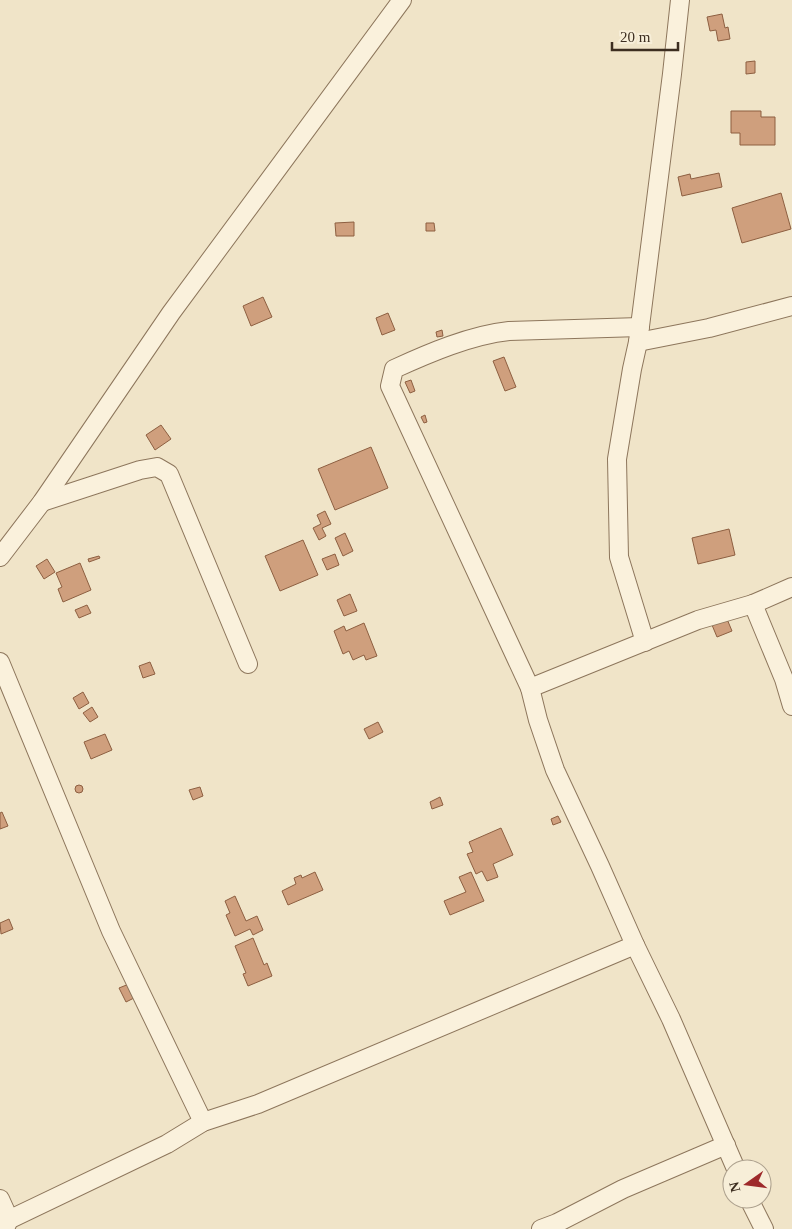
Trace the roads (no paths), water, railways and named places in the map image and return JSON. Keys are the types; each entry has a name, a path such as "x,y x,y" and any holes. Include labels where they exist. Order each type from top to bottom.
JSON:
{"street":[{"path":"0,558 42,502 171,314 402,0"},
{"path":"645,642 619,556 617,459 639,334 680,0"},
{"path":"732,1159 671,1019 634,945 555,770 538,720 530,688 390,386 394,369 488,333 509,331 639,334 709,328 792,306"},
{"path":"42,502 140,470 157,467 168,474 248,664"},
{"path":"530,688 698,620 753,604 792,587"},
{"path":"753,604 784,679 792,706"},
{"path":"0,662 111,931 202,1122"},
{"path":"0,1199 5,1224 167,1144 202,1122 258,1104 634,945"},
{"path":"541,1229 557,1223 623,1189 726,1145"},
{"path":"754,1209 764,1229"}]}
